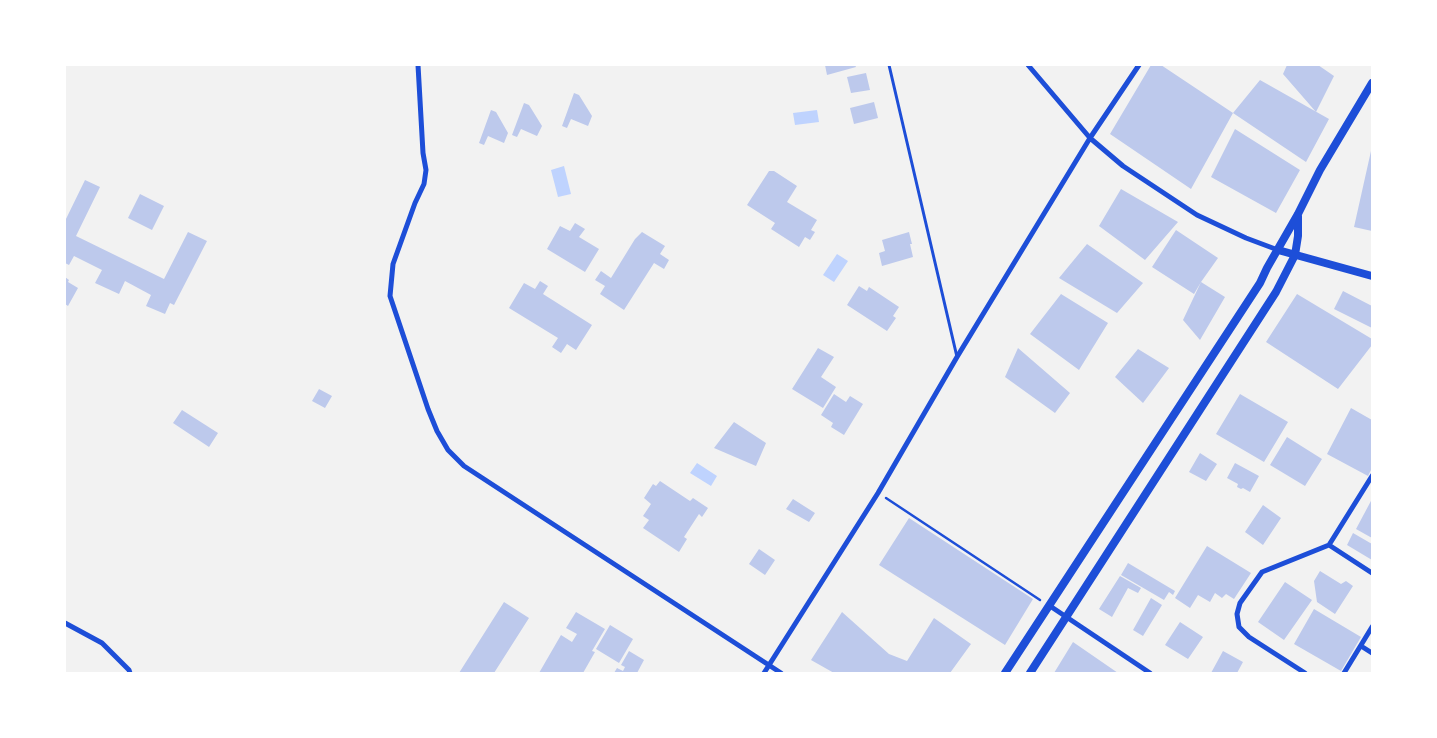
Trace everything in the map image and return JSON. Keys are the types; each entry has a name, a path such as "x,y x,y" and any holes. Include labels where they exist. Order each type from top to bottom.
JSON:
{"street":[{"path":"418,65 423,153 426,170 424,184 415,203 393,264 390,296 428,409 448,450 464,466 781,673"},
{"path":"1028,65 1090,138 1123,166 1197,215 1246,238 1278,250 1372,276"},
{"path":"764,673 878,493 957,357 1090,138 1139,65"},
{"path":"1005,673 1260,283 1320,170 1372,83"},
{"path":"1030,673 1276,292 1295,255 1298,236 1298,214"},
{"path":"1305,673 1249,637 1240,627 1238,614 1240,603 1262,572 1329,545 1372,476"},
{"path":"1329,545 1372,573"},
{"path":"1050,606 1150,673"},
{"path":"65,623 102,643 130,673"},
{"path":"1344,673 1372,627"},
{"path":"1360,646 1372,653"}],"lane":[{"path":"889,65 957,357"}],"path":[{"path":"878,493 1050,606"}],"water":[{"path":"817,110 819,122 795,125 793,113"},
{"path":"564,166 571,194 558,197 551,170"},
{"path":"837,254 848,261 834,282 823,275"},
{"path":"697,463 717,476 711,486 690,473"}],"building":[{"path":"825,65 855,65 856,67 827,75"},
{"path":"1151,65 1161,65 1233,113 1191,189 1110,134"},
{"path":"1287,65 1318,65 1334,76 1316,112 1283,74"},
{"path":"866,73 870,90 851,93 847,77"},
{"path":"1260,80 1329,119 1306,162 1233,113"},
{"path":"574,93 579,95 592,116 588,126 571,119 567,128 562,126"},
{"path":"874,102 878,118 854,124 850,108"},
{"path":"524,103 529,105 542,126 537,136 521,129 517,137 512,135"},
{"path":"491,110 496,112 508,133 504,143 488,136 484,145 479,143"},
{"path":"1235,129 1300,170 1276,213 1211,177"},
{"path":"1372,151 1372,231 1354,227"},
{"path":"769,171 774,171 797,186 787,202 817,220 811,230 815,232 810,240 805,237 799,247 771,229 775,223 747,205"},
{"path":"85,180 100,187 76,236 164,279 188,232 207,241 174,305 170,303 165,314 146,306 151,295 125,281 119,294 95,283 102,270 74,256 69,265 65,263 65,221"},
{"path":"1121,189 1178,222 1145,260 1099,226"},
{"path":"140,194 164,206 152,230 128,218"},
{"path":"575,223 585,229 579,237 599,249 585,272 547,249 560,226 570,231"},
{"path":"1176,230 1218,258 1194,294 1152,267"},
{"path":"642,232 665,246 660,254 669,260 664,269 654,263 624,310 600,294 605,286 595,280 601,271 611,278 635,239"},
{"path":"909,232 913,257 882,266 879,253 885,251 882,240"},
{"path":"1087,244 1143,283 1117,313 1059,278"},
{"path":"65,277 69,280 68,282 78,288 68,306 65,304"},
{"path":"540,281 548,286 543,294 592,325 576,350 567,344 561,353 552,347 558,338 509,308 524,283 535,289"},
{"path":"1201,282 1225,297 1200,340 1183,320"},
{"path":"859,286 867,291 869,287 899,307 893,316 896,318 887,331 847,305"},
{"path":"1343,291 1372,306 1372,328 1334,309"},
{"path":"1061,294 1108,323 1079,370 1030,334"},
{"path":"1297,294 1372,339 1372,345 1338,389 1266,342"},
{"path":"818,348 834,357 821,377 836,387 823,408 792,389"},
{"path":"1018,348 1070,393 1055,413 1005,377"},
{"path":"1138,349 1169,368 1143,403 1115,377"},
{"path":"319,389 332,396 325,408 312,401"},
{"path":"834,394 846,402 850,396 863,404 844,435 831,427 833,423 821,415"},
{"path":"1240,394 1288,422 1264,462 1216,434"},
{"path":"1351,408 1372,420 1372,468 1368,476 1327,454"},
{"path":"182,410 218,433 209,447 173,423"},
{"path":"734,422 766,443 756,466 714,448"},
{"path":"1287,437 1322,459 1305,486 1270,465"},
{"path":"1200,453 1217,464 1206,481 1189,472"},
{"path":"1235,463 1259,476 1250,492 1237,487 1238,484 1227,478"},
{"path":"660,481 690,501 693,498 708,508 702,517 699,514 684,537 687,539 679,552 643,528 649,520 643,516 651,504 644,498 653,484 656,486"},
{"path":"793,499 815,513 809,522 786,509"},
{"path":"1372,499 1372,538 1356,529"},
{"path":"1263,505 1281,518 1263,545 1245,532"},
{"path":"909,518 1033,599 1005,645 879,565"},
{"path":"1353,533 1372,544 1372,560 1347,545"},
{"path":"1207,546 1251,573 1234,599 1226,594 1222,598 1215,593 1210,602 1198,595 1190,608 1175,598"},
{"path":"759,549 775,560 765,575 749,564"},
{"path":"1128,563 1175,591 1173,595 1169,592 1164,600 1121,575"},
{"path":"1320,571 1341,584 1346,581 1353,586 1335,614 1317,602 1314,581"},
{"path":"1120,576 1141,588 1138,593 1128,588 1112,617 1099,609"},
{"path":"1285,582 1312,600 1284,640 1258,622"},
{"path":"1151,598 1162,605 1143,636 1133,630"},
{"path":"504,602 529,618 494,673 459,673"},
{"path":"1314,609 1361,637 1341,671 1294,644"},
{"path":"576,612 605,629 592,651 595,652 583,673 539,673 561,635 572,642 577,634 566,628"},
{"path":"842,612 889,654 907,661 934,618 971,644 950,673 834,673 811,660"},
{"path":"1180,622 1203,637 1188,659 1165,645"},
{"path":"610,625 633,639 619,663 596,649"},
{"path":"1073,642 1118,673 1054,673"},
{"path":"629,651 644,660 637,673 614,673 617,668 623,671 625,667 621,665"},
{"path":"1223,651 1243,662 1237,673 1211,673"}]}
